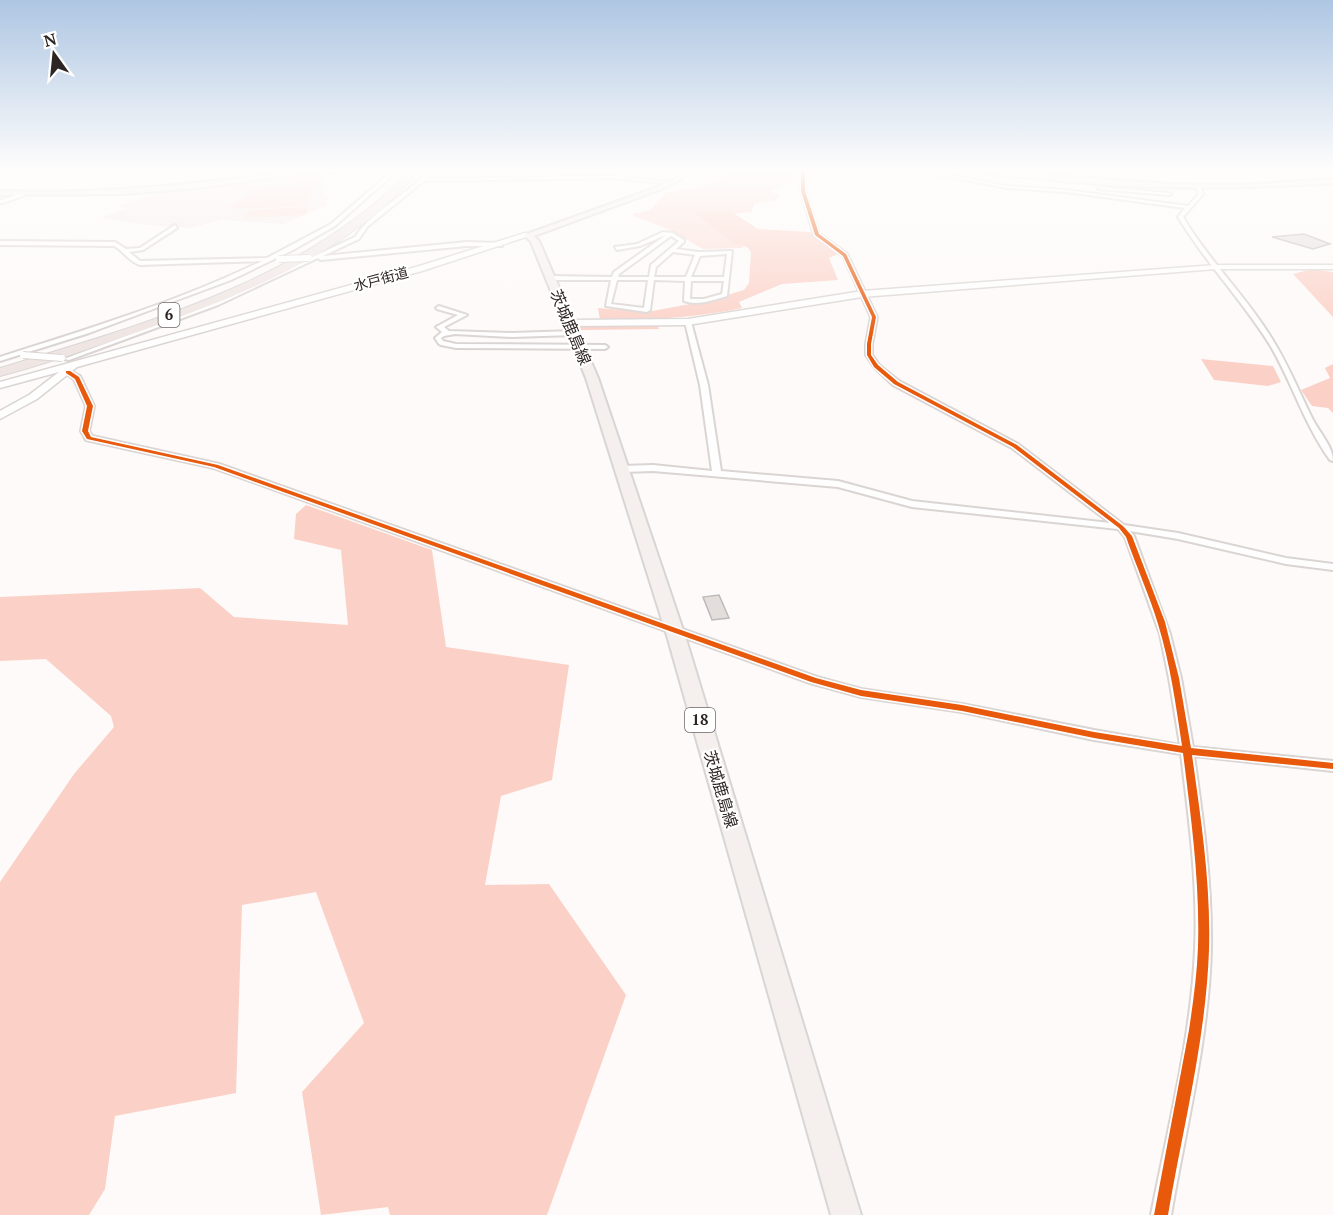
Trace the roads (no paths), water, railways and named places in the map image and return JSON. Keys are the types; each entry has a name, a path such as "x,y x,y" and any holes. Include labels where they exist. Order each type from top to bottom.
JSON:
{"highway":[{"path":"331,240 344,226"},
{"name":"6","path":"0,372 193,306 279,268 352,226"},
{"path":"344,232 359,226"}],"main road":[{"name":"水戸街道","path":"528,236 556,226"},
{"name":"茨城鹿島線","path":"528,236 535,241 575,335 622,469 673,629 846,1215"}],"street":[{"path":"0,359 19,355 166,304 229,279 332,226"},
{"path":"0,416 33,397 67,364 216,304 357,238 365,226"},
{"path":"814,226 817,235 845,255 874,317 869,355 881,372 896,383 1015,446 1121,527 1129,536 1165,635 1189,751 1199,836 1203,924 1202,968 1191,1050 1161,1215"},
{"path":"1186,226 1275,348 1319,437 1333,458"},
{"path":"126,251 141,249 175,227"},
{"path":"617,248 634,247 651,237 671,234 682,241 653,266 647,310 608,305 613,277 621,268 671,234"},
{"name":"水戸街道","path":"0,383 528,236"},
{"path":"0,243 110,243 122,246 132,259 140,263 312,258 459,244 500,245"},
{"path":"672,250 698,254 730,252 725,295 704,301 687,301 688,278 698,254"},
{"path":"605,347 575,335 448,333 440,336 439,341 456,346 575,335 688,322 862,294 1216,267 1333,267"},
{"path":"551,278 726,279"},
{"path":"439,308 464,315 439,327 448,333"},
{"path":"688,322 704,385 717,473"},
{"path":"0,353 67,364 77,378 90,406 85,431 89,438 216,466 836,687 962,708 1094,735 1189,751 1333,766"},
{"path":"622,469 717,473 838,484 912,504 1121,527 1178,536 1286,561 1333,567"}]}
